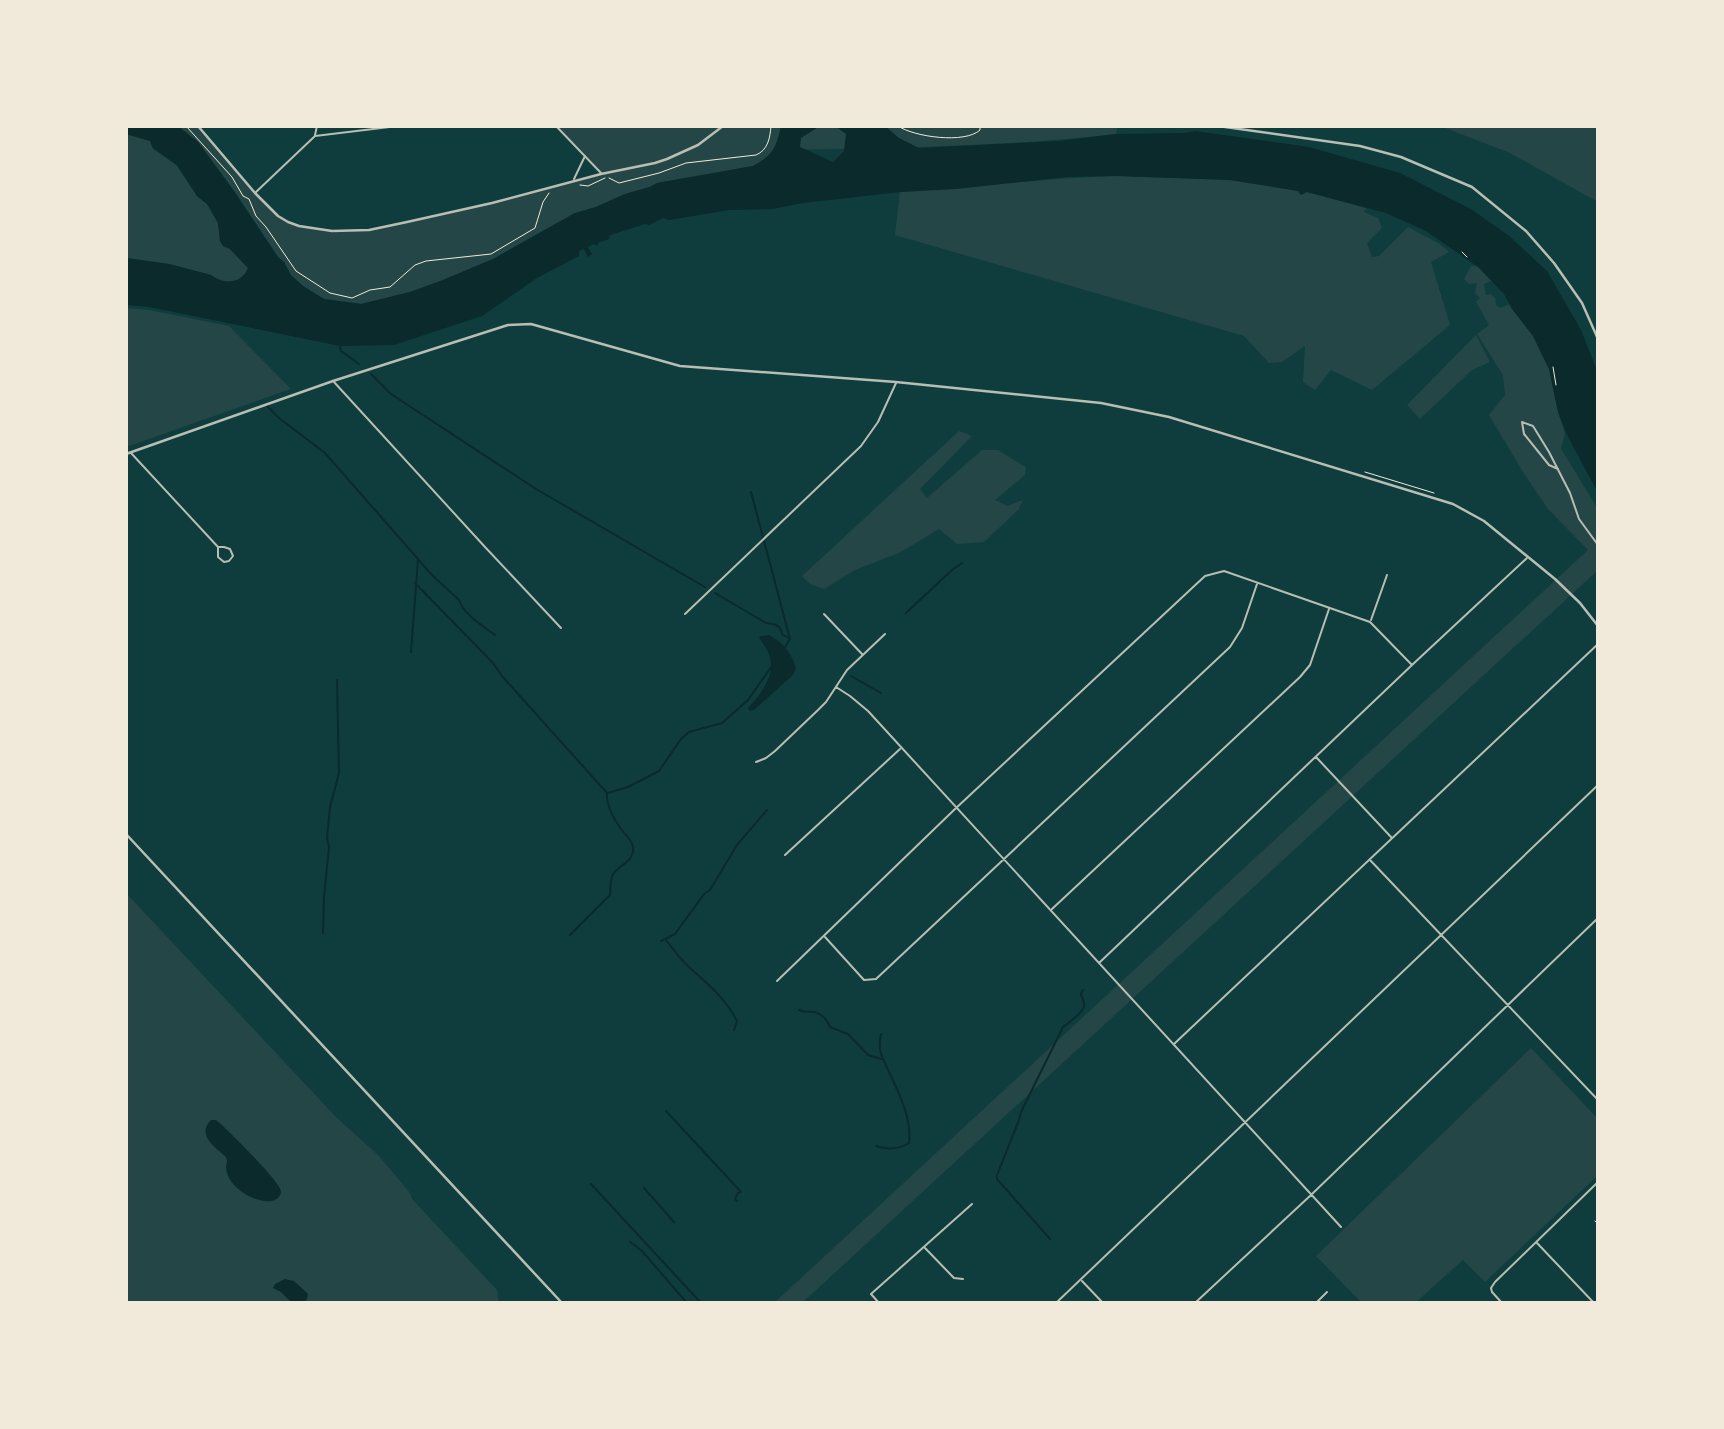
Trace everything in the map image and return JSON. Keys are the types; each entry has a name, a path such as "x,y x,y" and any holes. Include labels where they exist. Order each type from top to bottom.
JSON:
{"street":[{"path":"198,126 278,216 299,226 332,231 369,230 492,203 667,159 698,145 723,126"},
{"path":"312,126 316,131"},
{"path":"255,193 315,136 317,126"},
{"path":"315,136 398,126"},
{"path":"556,126 601,174"},
{"path":"1218,126 1360,146 1401,157 1472,187 1526,231 1554,263 1582,303 1598,339"},
{"path":"573,181 585,155"},
{"path":"219,547 218,556 224,562 229,561 233,556 230,549 219,547 128,453 333,381 508,325 531,324 680,366 896,382 1101,403 1169,417 1453,504 1484,521 1527,557 1572,595 1598,626"},
{"path":"333,381 561,628"},
{"path":"685,614 861,446 878,422 896,382"},
{"path":"1558,469 1549,465 1524,434 1522,422 1533,426 1558,469 1579,519 1598,545"},
{"path":"1099,963 1527,557"},
{"path":"777,981 1205,576 1224,571 1370,622 1412,665"},
{"path":"1370,622 1387,575"},
{"path":"824,936 864,980 876,979 1230,647 1242,628 1257,583"},
{"path":"1050,911 1300,677 1310,664 1330,608"},
{"path":"824,614 863,654"},
{"path":"756,762 775,751 826,702 847,670 885,634"},
{"path":"1173,1045 1598,644"},
{"path":"836,687 862,706 1340,1227"},
{"path":"785,855 901,748"},
{"path":"1316,757 1392,837"},
{"path":"1056,1303 1598,785"},
{"path":"126,834 562,1303"},
{"path":"1369,859 1598,1100"},
{"path":"1195,1303 1598,918"},
{"path":"1502,1303 1491,1288 1598,1182"},
{"path":"879,1303 871,1294 972,1204"},
{"path":"1537,1243 1594,1303"},
{"path":"925,1247 954,1278 963,1279"},
{"path":"1081,1280 1103,1303"},
{"path":"1316,1303 1327,1292"}],"path":[{"path":"898,126 920,134 948,138 973,135 980,130 980,126"},
{"path":"1462,252 1467,256 1463,258"},
{"path":"1553,367 1556,385"},
{"path":"1357,470 1443,496"},
{"path":"1595,1221 1598,1224"}],"shaded area":[{"path":"126,126 178,126 198,142 291,275 324,299 361,304 410,292 443,280 493,259 575,213 625,194 657,183 753,166 773,150 781,126 820,126 801,138 800,147 833,162 844,151 846,134 835,126 885,126 899,138 919,148 1195,131 1309,147 1400,173 1471,209 1509,236 1547,271 1581,330 1598,373 1598,493 1566,433 1558,412 1549,369 1533,336 1504,294 1478,267 1426,231 1386,213 1307,192 1301,195 1298,191 1230,180 1066,177 900,192 773,209 729,210 669,220 663,218 649,225 610,235 609,239 598,243 598,246 593,244 588,247 592,254 588,257 584,249 579,251 579,256 537,278 482,316 394,345 340,346 149,307 126,305 126,258 169,264 226,281 237,280 248,268 230,249 223,246 218,223 177,165 153,148 150,141 126,134"},
{"path":"178,126 198,126 278,216 299,226 332,231 369,230 544,190 601,173 556,126 1118,126 1116,134 1031,142 774,150 766,159 753,166 657,183 625,194 575,213 493,259 443,280 410,292 362,304 324,299 290,275 284,262 198,142"},
{"path":"1440,126 1598,126 1598,202 1510,153"},
{"path":"126,134 150,141 153,149 176,165 197,196 207,204 218,223 220,241 248,268 241,277 226,281 169,264 126,258"},
{"path":"1117,176 1230,180 1307,192 1366,208 1364,212 1378,218 1382,228 1367,243 1372,257 1379,256 1408,227 1440,244 1449,252 1431,262 1450,325 1372,390 1331,370 1315,390 1303,382 1305,346 1282,362 1269,363 1244,336 895,235 900,192"},
{"path":"1471,266 1487,267 1492,276 1491,281 1484,284 1486,295 1491,294 1500,308 1512,303 1533,336 1549,369 1565,433 1561,449 1598,509 1598,570 802,1303 774,1303 1588,550 1548,509 1489,415 1505,395 1503,375 1477,334 1489,325 1476,302 1480,298 1475,293 1477,283 1469,284 1464,279"},
{"path":"126,308 229,326 291,389 126,447"},
{"path":"1476,335 1490,362 1472,370 1420,419 1407,405"},
{"path":"959,431 972,436 920,489 927,498 982,450 998,450 1026,467 1025,475 995,500 1007,506 1023,500 1018,510 984,542 957,544 939,529 901,552 855,570 824,589 810,584 802,576"},
{"path":"769,635 787,649 796,669 793,675 750,711 748,708 763,690 771,668 771,660 759,637"},
{"path":"126,893 336,1117 379,1156 412,1199 497,1290 499,1303 126,1303"},
{"path":"1531,1048 1598,1119 1598,1175 1485,1282 1463,1260 1415,1303 1362,1303 1316,1256"},
{"path":"211,1120 216,1120 223,1126 274,1180 281,1192 277,1199 260,1200 249,1196 231,1181 226,1157 206,1136 205,1131"},
{"path":"285,1279 294,1281 308,1294 303,1303 292,1303 273,1288"}],"waterway":[{"path":"340,346 341,351 359,364"},
{"path":"371,374 391,394 536,489 705,587"},
{"path":"267,406 325,453 432,575 459,600 469,615 495,635"},
{"path":"715,593 766,623 777,626 782,634 790,639 751,492"},
{"path":"411,652 418,560"},
{"path":"906,613 962,563"},
{"path":"415,583 493,663 607,793 613,816 632,844 632,856 612,875 610,895 570,935"},
{"path":"785,647 790,639"},
{"path":"608,793 628,787 659,771 689,732 722,723 748,700 772,666"},
{"path":"851,676 881,693"},
{"path":"323,933 330,807 339,773 337,680"},
{"path":"661,941 675,934 704,894 710,890 737,845 767,810"},
{"path":"666,940 727,1005 737,1021 734,1030"},
{"path":"1050,1239 997,1179 997,1175 1021,1112 1063,1027 1083,1009 1083,990"},
{"path":"799,1010 820,1014 830,1027 848,1034 868,1055 881,1059"},
{"path":"876,1146 901,1147 909,1143 909,1125 904,1106 881,1054 881,1034"},
{"path":"666,1111 741,1192 735,1199 737,1201"},
{"path":"591,1184 701,1303"},
{"path":"644,1188 674,1222"},
{"path":"630,1242 642,1251 687,1303"}]}
